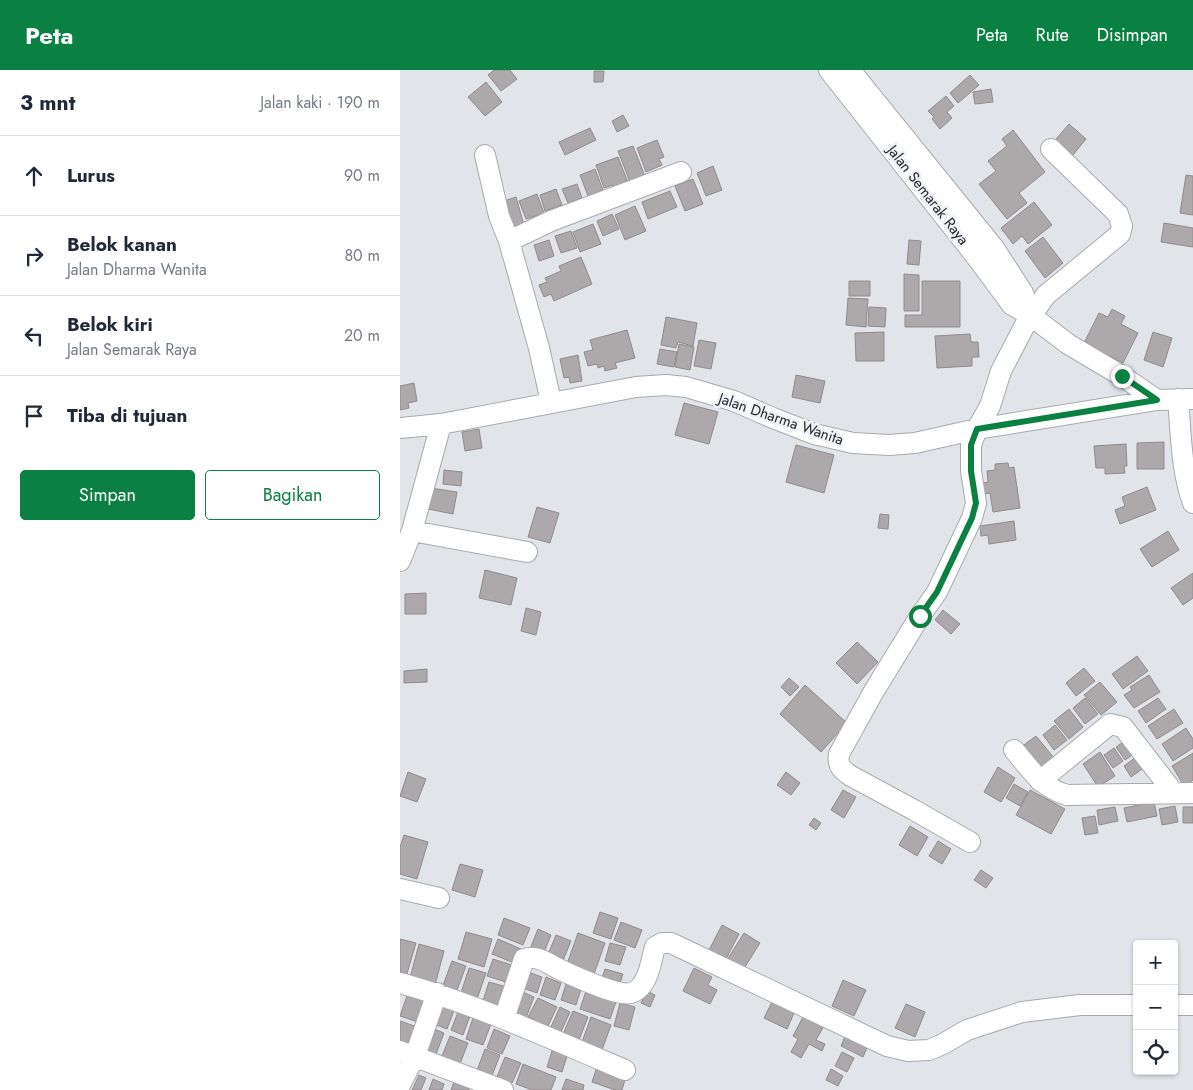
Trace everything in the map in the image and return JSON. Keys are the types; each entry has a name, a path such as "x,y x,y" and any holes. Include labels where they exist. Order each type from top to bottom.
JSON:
{"street":[{"name":"Jalan Semarak Raya","path":"847,74 1012,305 1030,315 1068,344 1122,376 1157,400"},
{"path":"970,842 843,771 839,766 838,759 874,691 937,592 972,518 976,503 971,471 971,445 977,429 990,406 1001,371 1030,315 1046,295 1120,234 1122,226 1118,214 1052,149"},
{"path":"485,155 499,216 510,240 539,348 551,402"},
{"path":"510,240 551,221 681,172"},
{"name":"Jalan Dharma Wanita","path":"400,428 441,424 636,387 666,385 686,387 734,401 814,434 853,443 914,443 977,429 1157,400 1186,399"},
{"path":"1186,399 1182,450 1189,492 1193,503"},
{"path":"400,561 412,530 441,424"},
{"path":"412,530 527,552"},
{"path":"1040,781 1110,724 1123,728 1184,793"},
{"path":"1014,750 1040,781 1055,792 1081,796 1184,793"},
{"path":"400,889 438,898"},
{"path":"504,1019 524,959 538,958 560,970 616,992 628,994 638,989 645,980 655,947 667,943 718,965 879,1042 908,1051 929,1050 967,1030 1022,1012 1080,1005 1133,1005"},
{"path":"400,983 437,994 504,1019 625,1070"},
{"path":"400,1085 407,1053 437,994"},
{"path":"1178,1005 1193,1005"},
{"path":"407,1053 503,1090"}],"building":[{"path":"494,70 510,70 517,79 501,91 488,75"},
{"path":"594,71 604,71 603,82 594,82"},
{"path":"970,75 979,85 958,103 950,93"},
{"path":"486,82 502,102 485,116 468,97"},
{"path":"991,89 993,102 975,104 973,92"},
{"path":"946,96 954,106 947,112 952,118 940,129 932,119 934,117 928,111"},
{"path":"623,115 629,126 617,132 612,121"},
{"path":"1069,124 1086,139 1068,161 1051,145"},
{"path":"590,128 596,140 565,155 559,142"},
{"path":"1013,130 1045,172 1019,193 1027,203 1007,219 979,184 996,171 988,161 1007,146 1002,139"},
{"path":"657,140 664,157 659,159 662,165 646,172 637,148"},
{"path":"633,146 645,176 630,182 618,151"},
{"path":"618,157 629,185 615,190 613,185 604,188 596,165"},
{"path":"713,166 722,190 706,196 697,173"},
{"path":"595,169 603,190 588,196 580,175"},
{"path":"1186,175 1193,176 1193,215 1180,213"},
{"path":"693,179 703,204 685,211 675,186"},
{"path":"577,184 582,198 568,203 562,189"},
{"path":"556,189 562,205 545,211 540,195"},
{"path":"670,191 677,207 648,219 642,202"},
{"path":"537,194 544,213 526,219 519,201"},
{"path":"516,197 524,225 510,230 501,202"},
{"path":"1034,202 1052,225 1028,244 1022,236 1013,244 1001,228"},
{"path":"635,206 646,231 625,240 615,215"},
{"path":"612,214 619,229 603,236 597,221"},
{"path":"1164,223 1193,228 1193,247 1161,242"},
{"path":"593,224 601,244 580,252 573,232"},
{"path":"571,231 577,248 561,253 555,236"},
{"path":"1043,237 1063,263 1045,278 1025,251"},
{"path":"549,240 554,256 539,261 534,245"},
{"path":"909,240 921,241 919,265 907,264"},
{"path":"581,257 592,284 554,301 551,294 544,297 539,285 547,282 545,278 561,271 559,266"},
{"path":"904,274 919,275 919,311 904,311"},
{"path":"849,281 870,281 870,296 849,296"},
{"path":"922,281 960,281 960,327 905,327 905,315 922,315"},
{"path":"848,298 868,299 866,327 846,325"},
{"path":"869,307 886,308 885,327 868,326"},
{"path":"1112,309 1125,316 1121,324 1138,333 1123,363 1084,343 1099,313 1108,317"},
{"path":"666,317 697,323 693,346 678,342 676,348 661,345"},
{"path":"627,330 635,358 615,363 617,368 605,371 604,366 598,368 597,364 588,366 584,352 593,350 590,340"},
{"path":"884,332 884,361 856,361 855,333"},
{"path":"1153,332 1172,338 1163,367 1144,360"},
{"path":"970,334 971,342 978,342 979,357 972,357 972,366 937,368 935,336"},
{"path":"699,340 716,343 711,369 694,366"},
{"path":"679,344 694,347 690,370 675,367"},
{"path":"660,349 677,352 674,367 657,364"},
{"path":"578,355 582,381 570,383 569,377 564,378 560,359"},
{"path":"796,375 825,381 820,403 792,397"},
{"path":"414,383 417,401 408,403 409,408 400,410 400,386"},
{"path":"684,403 718,412 709,444 675,435"},
{"path":"479,429 482,448 465,451 462,432"},
{"path":"1164,442 1164,469 1137,469 1137,443"},
{"path":"1126,444 1127,466 1124,466 1125,473 1105,474 1105,468 1096,468 1094,446"},
{"path":"796,445 834,455 824,493 786,482"},
{"path":"1008,463 1009,468 1014,467 1020,508 993,512 990,493 984,494 982,483 988,482 987,471 995,470 995,464"},
{"path":"444,470 462,472 461,486 443,484"},
{"path":"1147,487 1156,510 1120,524 1115,510 1125,506 1122,497"},
{"path":"431,488 457,492 453,514 428,509"},
{"path":"537,507 559,513 550,543 528,537"},
{"path":"880,514 889,515 888,529 878,528"},
{"path":"1014,521 1016,540 989,544 988,535 981,536 980,526"},
{"path":"1168,531 1179,550 1152,567 1140,549"},
{"path":"485,570 517,578 511,605 479,598"},
{"path":"1193,573 1193,598 1183,605 1171,588"},
{"path":"426,593 426,614 405,614 405,594"},
{"path":"526,608 541,612 536,635 521,631"},
{"path":"943,610 960,624 951,634 935,620"},
{"path":"857,642 878,662 857,684 836,663"},
{"path":"1137,656 1148,671 1123,689 1112,674"},
{"path":"1084,668 1095,681 1076,696 1066,683"},
{"path":"427,669 427,682 404,683 404,671"},
{"path":"1149,675 1160,692 1134,708 1124,695 1132,690 1130,687"},
{"path":"789,678 799,687 790,696 781,687"},
{"path":"1100,682 1117,702 1101,715 1084,695"},
{"path":"805,685 847,723 821,752 780,714"},
{"path":"1085,698 1098,714 1085,724 1073,708"},
{"path":"1158,698 1166,709 1146,723 1138,711"},
{"path":"1069,709 1083,727 1069,739 1054,721"},
{"path":"1174,709 1183,723 1157,739 1148,726"},
{"path":"1055,725 1067,740 1054,750 1043,735"},
{"path":"1186,728 1193,739 1193,748 1173,761 1162,744"},
{"path":"1036,736 1054,758 1039,771 1020,748"},
{"path":"1129,738 1138,751 1125,760 1116,747"},
{"path":"1114,748 1123,761 1113,768 1104,755"},
{"path":"1100,752 1115,776 1098,787 1083,764"},
{"path":"1193,753 1193,780 1184,786 1172,766"},
{"path":"1140,754 1148,765 1131,777 1124,766"},
{"path":"998,767 1015,778 1001,802 984,792"},
{"path":"408,772 426,779 417,802 400,796"},
{"path":"786,772 800,783 791,795 777,785"},
{"path":"1014,784 1028,792 1020,806 1006,798"},
{"path":"843,790 856,797 844,818 831,810"},
{"path":"1030,790 1065,809 1051,834 1016,815"},
{"path":"1154,802 1157,816 1127,822 1124,808"},
{"path":"1175,806 1178,822 1162,825 1159,809"},
{"path":"1115,807 1118,821 1099,825 1097,810"},
{"path":"1183,807 1193,807 1193,823 1183,823"},
{"path":"1095,816 1098,833 1085,835 1082,818"},
{"path":"814,818 821,823 816,830 809,825"},
{"path":"910,826 928,837 917,856 899,845"},
{"path":"404,835 428,842 417,879 400,874 400,847"},
{"path":"938,841 951,849 942,864 929,856"},
{"path":"460,864 483,870 475,897 452,890"},
{"path":"981,870 993,878 986,888 974,880"},
{"path":"600,912 618,918 611,939 593,933"},
{"path":"504,918 530,928 523,945 498,935"},
{"path":"621,922 642,930 635,948 614,940"},
{"path":"722,925 739,934 724,963 707,954"},
{"path":"538,929 551,935 543,955 530,949"},
{"path":"466,932 492,939 484,967 458,959"},
{"path":"578,933 605,943 594,974 567,964"},
{"path":"744,933 760,943 743,970 727,960"},
{"path":"556,935 571,941 562,963 547,957"},
{"path":"400,939 416,943 406,977 400,975"},
{"path":"498,939 521,949 514,963 492,954"},
{"path":"610,943 626,947 620,965 605,961"},
{"path":"419,944 444,951 435,985 410,978"},
{"path":"493,959 515,966 509,983 487,976"},
{"path":"452,961 466,966 456,993 442,988"},
{"path":"469,968 486,973 476,1002 460,996"},
{"path":"694,968 712,977 708,985 717,990 710,1004 683,991"},
{"path":"605,969 623,974 620,983 602,978"},
{"path":"525,971 542,977 537,993 520,987"},
{"path":"546,977 561,983 555,1000 540,995"},
{"path":"843,980 866,990 854,1016 832,1006"},
{"path":"567,981 582,986 576,1005 561,1000"},
{"path":"489,982 507,987 501,1009 482,1004"},
{"path":"518,990 534,997 526,1018 509,1010"},
{"path":"586,991 616,1002 610,1019 580,1009"},
{"path":"647,991 655,995 650,1007 641,1003"},
{"path":"408,993 429,1000 421,1023 400,1016"},
{"path":"538,998 557,1007 548,1026 528,1017"},
{"path":"438,1002 455,1008 447,1029 431,1023"},
{"path":"772,1002 794,1013 787,1029 764,1018"},
{"path":"620,1003 635,1007 629,1030 614,1026"},
{"path":"906,1004 925,1012 915,1037 895,1028"},
{"path":"560,1007 570,1012 560,1034 550,1029"},
{"path":"573,1011 588,1017 579,1040 563,1034"},
{"path":"458,1012 470,1016 463,1035 451,1030"},
{"path":"805,1013 825,1024 816,1040 825,1044 822,1051 809,1044 801,1058 791,1052 798,1039 793,1036"},
{"path":"474,1015 492,1021 483,1045 466,1039"},
{"path":"591,1017 611,1025 602,1050 582,1042"},
{"path":"400,1021 420,1028 413,1049 400,1045"},
{"path":"429,1027 444,1033 435,1057 420,1051"},
{"path":"494,1029 510,1036 502,1054 487,1048"},
{"path":"846,1034 868,1045 863,1057 841,1046"},
{"path":"450,1036 468,1043 458,1069 440,1061"},
{"path":"553,1048 568,1053 562,1072 547,1067"},
{"path":"485,1049 500,1055 491,1078 476,1073"},
{"path":"842,1052 854,1058 847,1072 835,1066"},
{"path":"505,1057 521,1063 512,1083 497,1077"},
{"path":"523,1064 556,1077 551,1090 532,1090 516,1084"},
{"path":"597,1067 626,1076 622,1090 615,1090 592,1082"},
{"path":"831,1069 843,1076 838,1086 826,1080"},
{"path":"419,1075 426,1078 421,1090 412,1090"},
{"path":"433,1079 444,1084 442,1090 429,1090"},
{"path":"566,1079 584,1085 583,1090 562,1090"},
{"path":"454,1082 469,1087 469,1090 451,1090"}],"route":[{"path":"920,616 937,592 972,518 976,503 971,471 971,445 977,429 1157,400 1122,376"}]}
